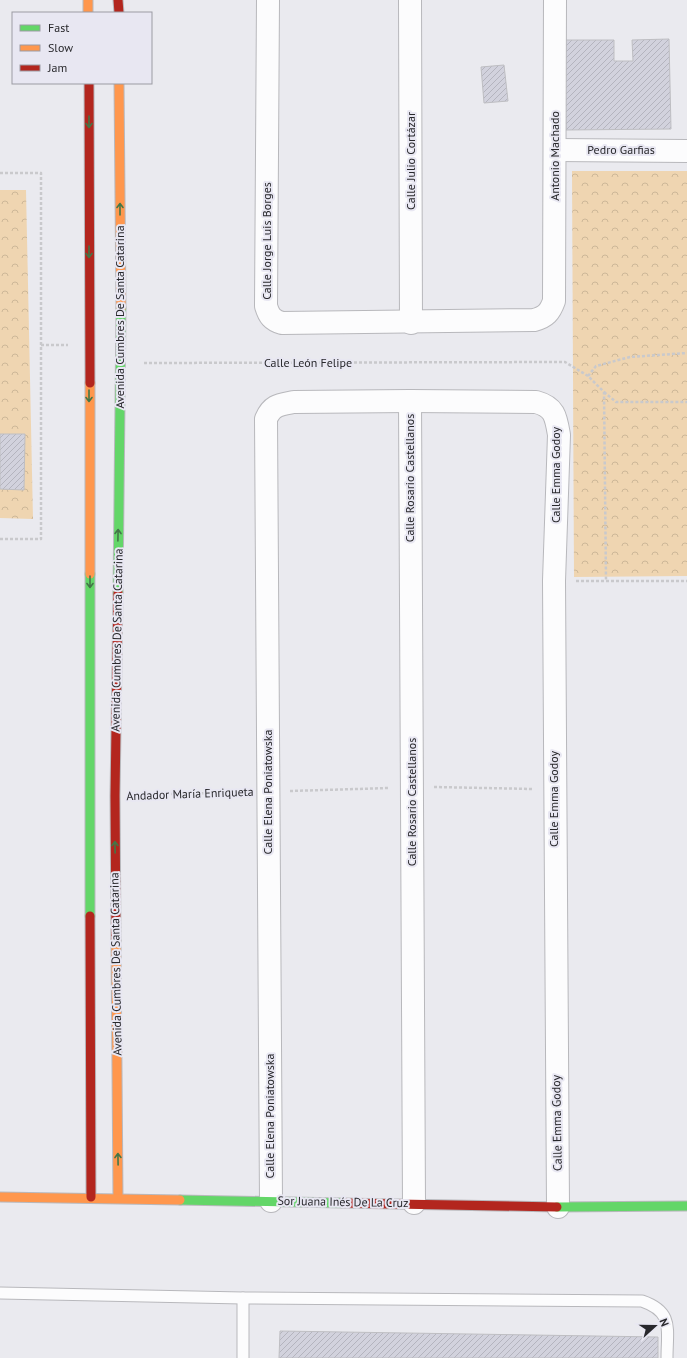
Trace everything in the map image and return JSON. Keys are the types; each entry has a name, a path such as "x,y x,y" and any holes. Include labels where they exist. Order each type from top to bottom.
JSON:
{"street":[{"path":"88,0 88,12"},
{"path":"118,0 118,12"},
{"name":"Calle Jorge Luis Borges","path":"268,0 266,306 268,314 273,320 282,323 411,323 534,320 544,317 550,311"},
{"name":"Calle Julio Cortázar","path":"410,0 411,323"},
{"name":"Antonio Machado","path":"550,311 554,301 556,150 555,0"},
{"name":"Avenida Cumbres De Santa Catarina","path":"89,84 90,362 93,375 91,1197"},
{"name":"Avenida Cumbres De Santa Catarina","path":"118,1198 115,796 117,375 121,363 119,84"},
{"name":"Pedro Garfias","path":"556,150 687,151"},
{"name":"Calle Rosario Castellanos","path":"410,401 414,1203"},
{"name":"Calle Elena Poniatowska","path":"271,1201 266,419 270,410 278,405 294,402 536,402"},
{"name":"Calle Emma Godoy","path":"536,402 546,405 554,414 559,435 554,582 554,790 558,1207"},
{"name":"Sor Juana Inés De La Cruz","path":"0,1196 558,1207 687,1206"}],"lane":[{"path":"0,1293 243,1298 642,1301 655,1305 662,1311 667,1323 667,1358"},
{"path":"243,1298 243,1358"}],"path":[{"path":"0,173 40,173 41,345 41,539 0,539"},
{"path":"41,345 68,345 69,362 90,362"},
{"path":"588,376 596,366 630,357 687,353"},
{"name":"Calle León Felipe","path":"121,363 565,362 588,376 616,402 687,402"},
{"path":"604,392 606,581"},
{"path":"554,582 687,581"},
{"name":"Andador María Enriqueta","path":"115,796 412,787 554,790"}],"green space":[{"path":"572,171 687,171 687,576 574,577"},
{"path":"0,190 26,190 33,519 0,518"}],"building":[{"path":"669,39 671,129 566,130 564,40 614,40 614,61 633,61 632,40"},
{"path":"504,65 508,101 484,103 481,67"},
{"path":"0,434 25,434 24,490 0,489"},
{"path":"280,1331 658,1337 658,1358 279,1358"}],"traffic: fast":[{"path":"118,593 121,308"},
{"path":"90,574 90,916"},
{"path":"180,1200 342,1203"},
{"path":"557,1207 687,1206"}],"traffic: slow":[{"path":"88,0 88,12"},
{"path":"119,84 121,308"},
{"path":"90,383 90,574"},
{"path":"116,940 118,1198"},
{"path":"0,1197 180,1200"}],"traffic: jam":[{"path":"118,0 119,12"},
{"path":"89,84 90,383"},
{"path":"116,940 115,796 118,593"},
{"path":"90,916 91,1197"},
{"path":"342,1203 557,1207"}]}
